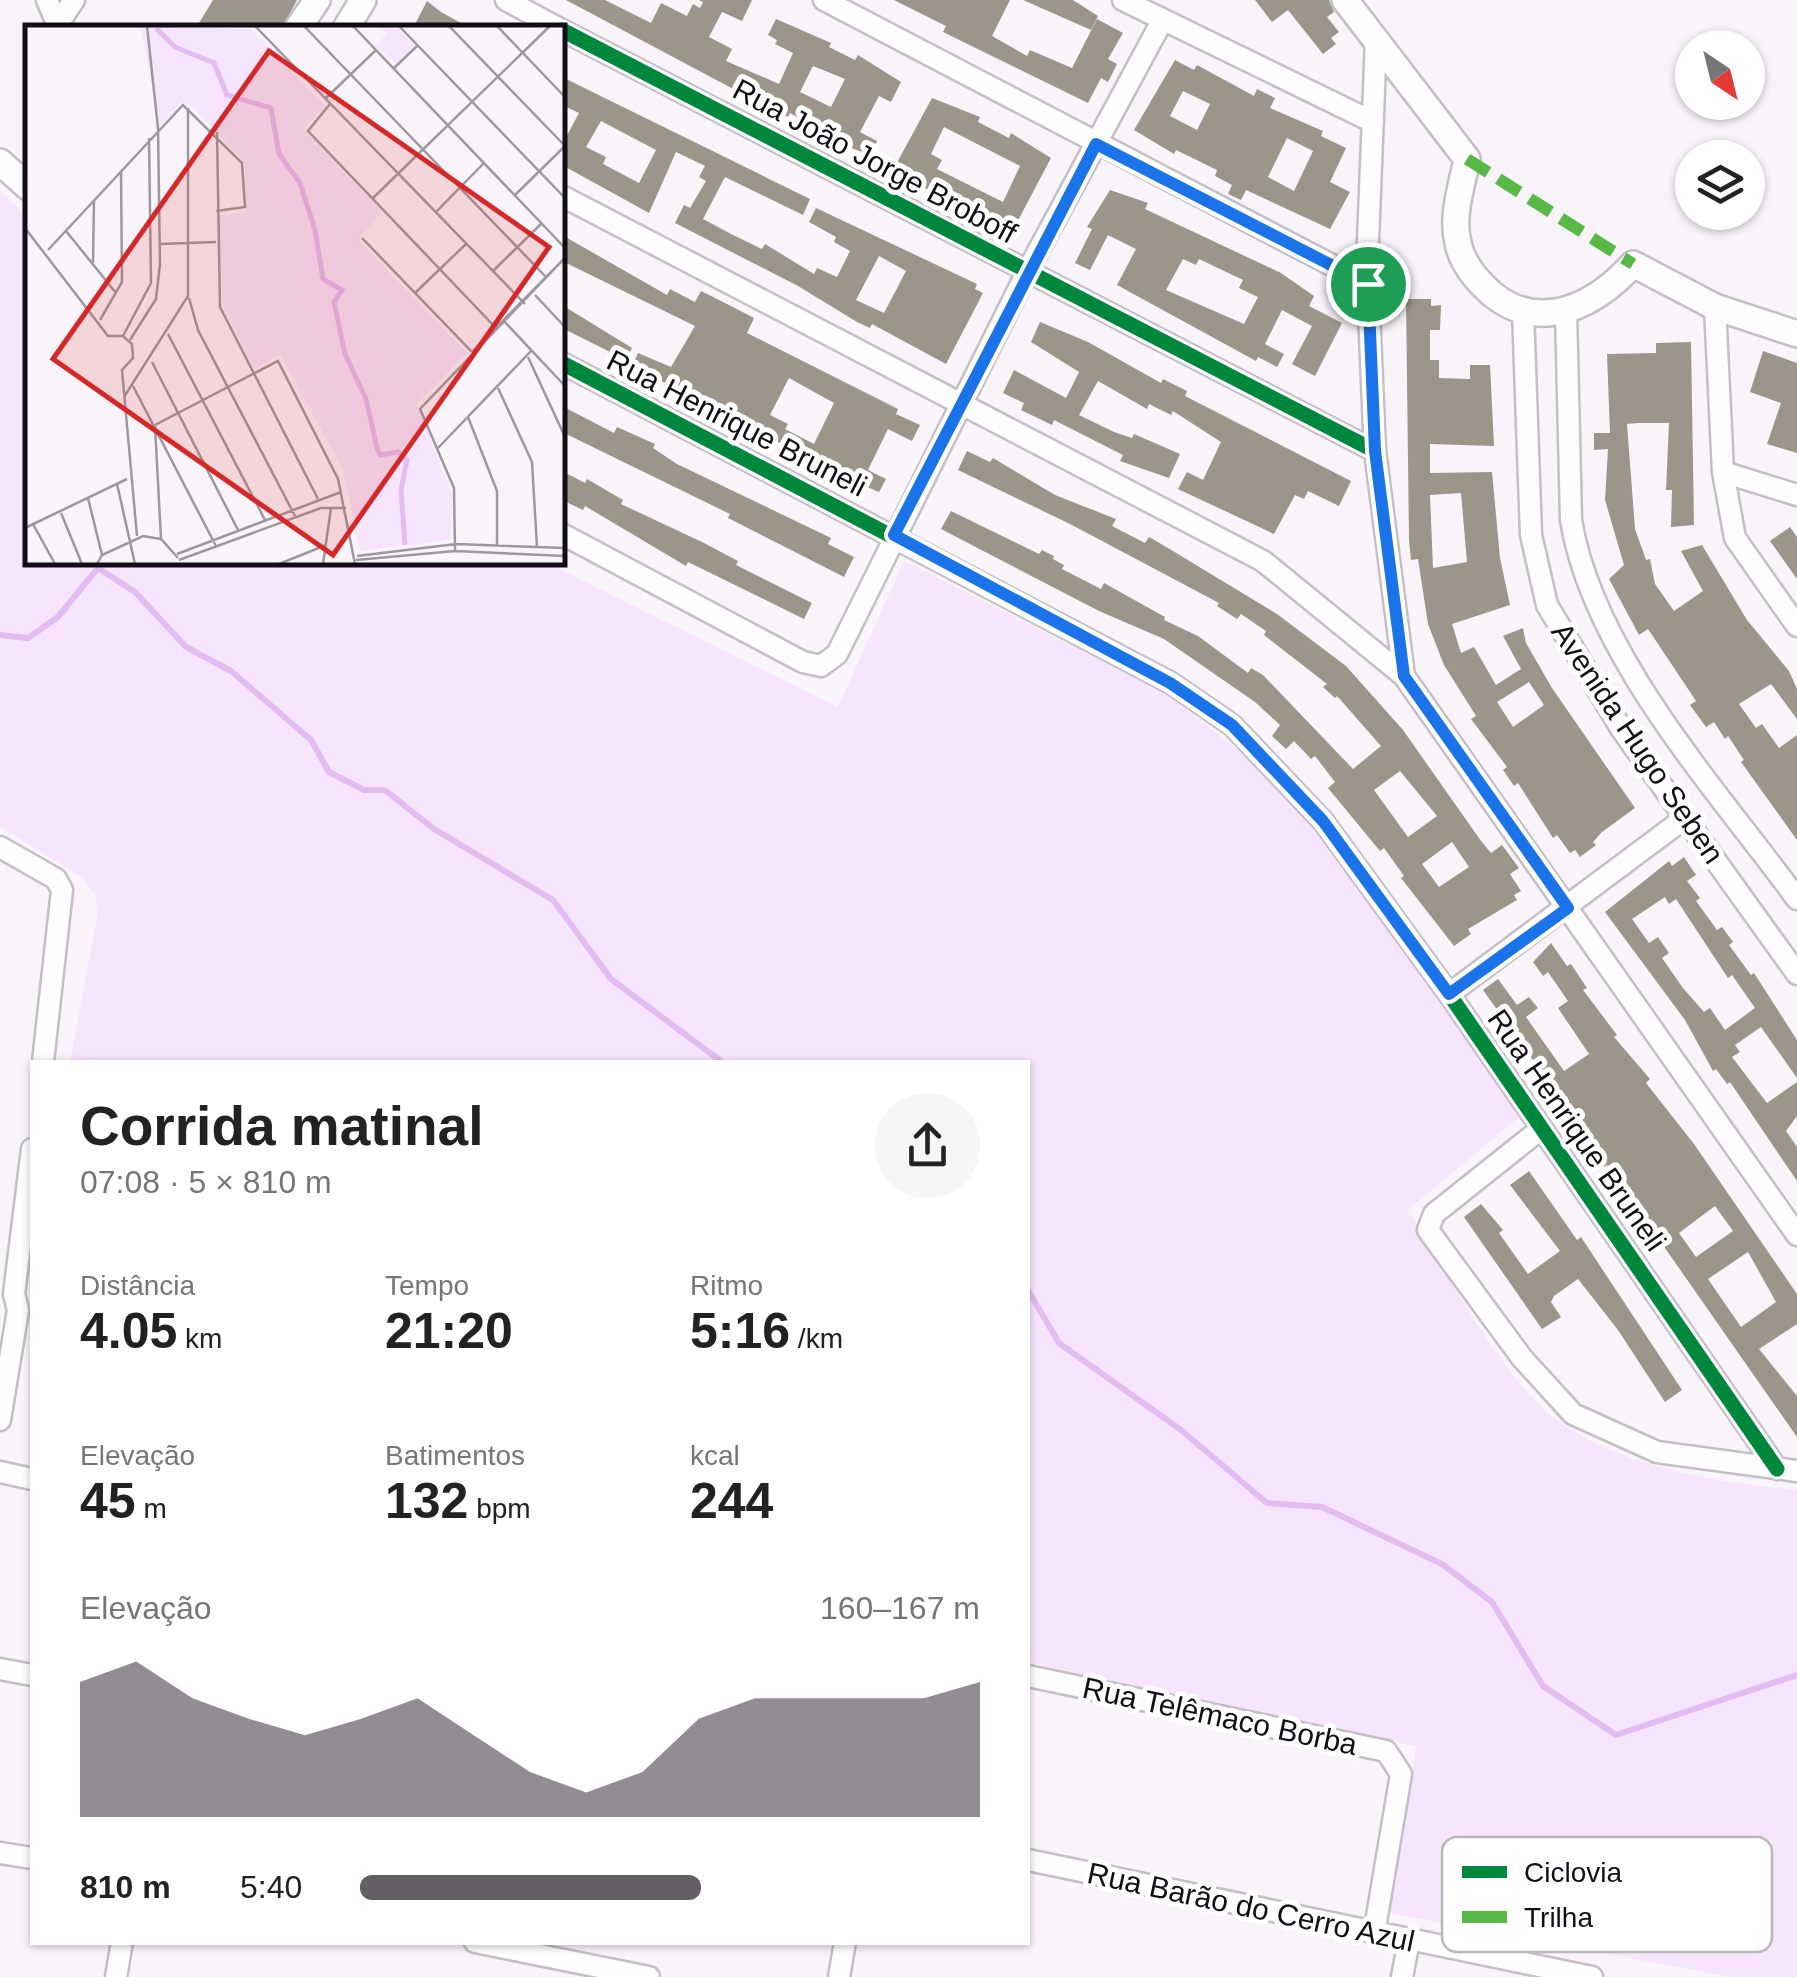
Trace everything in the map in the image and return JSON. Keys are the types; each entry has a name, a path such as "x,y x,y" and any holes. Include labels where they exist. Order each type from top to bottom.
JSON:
{"street":[{"path":"48,0 59,25"},
{"path":"60,25 74,0"},
{"path":"300,25 317,0"},
{"path":"348,25 363,0"},
{"name":"Rua João Jorge Broboff","path":"506,0 554,25"},
{"path":"824,0 1368,284"},
{"path":"1124,0 1373,122"},
{"path":"1148,0 1162,21"},
{"path":"1346,0 1467,159 1455,226 1462,256 1488,290 1523,311 1566,311 1609,291 1632,264 1715,307 1797,334"},
{"path":"565,536 804,662 821,666 837,654 1027,272 1162,21"},
{"name":"Rua João Jorge Broboff","path":"565,31 1375,451"},
{"path":"1376,39 1368,284 1375,451 1404,676"},
{"path":"0,162 25,184"},
{"path":"565,198 1263,561 1404,676 1797,1235"},
{"path":"1715,307 1723,472 1734,538 1797,626"},
{"name":"Avenida Hugo Seben","path":"1523,311 1531,535 1548,604 1622,730 1797,974"},
{"name":"Avenida Hugo Seben","path":"1566,311 1571,520 1603,620 1641,686 1797,899"},
{"name":"Rua Henrique Bruneli","path":"565,365 1170,683 1232,725 1323,821 1787,1470"},
{"path":"1723,472 1797,495"},
{"path":"1449,994 1686,818"},
{"path":"0,847 56,879 62,890 43,1060"},
{"path":"1542,1128 1434,1214 1428,1230 1522,1358 1573,1414 1657,1452 1787,1470"},
{"path":"0,1420 18,1310 30,1169"},
{"path":"0,1472 30,1479"},
{"path":"0,1670 30,1675"},
{"name":"Rua Telêmaco Borba","path":"1030,1676 1386,1751 1401,1774 1374,1934"},
{"path":"0,1853 30,1858"},
{"name":"Rua Barão do Cerro Azul","path":"1030,1860 1442,1948"},
{"path":"1402,1977 1408,1941"},
{"path":"116,1977 121,1945"},
{"path":"489,1945 649,1977"},
{"path":"839,1977 844,1945"},
{"name":"Rua Barão do Cerro Azul","path":"1464,1952 1592,1977"}],"shaded area":[{"path":"0,191 25,215 25,565 551,565 838,707 904,561 1166,694 1282,784 1438,993 1519,1117 1408,1210 1459,1295 1520,1384 1564,1425 1618,1453 1706,1478 1797,1490 1797,1977 1731,1977 1597,1952 1772,1952 1772,1837 1442,1837 1442,1923 1389,1913 1416,1746 1030,1662 1030,1060 70,1060 97,918 96,896 83,878 0,827"}],"building":[{"path":"213,0 297,0 284,25 198,25"},
{"path":"566,0 605,0 651,23 661,3 687,16 693,4 700,8 703,2 699,0 752,0 742,21 722,12 709,37 732,49 726,61 779,84 793,53 775,44 777,40 768,35 776,19 831,43 829,47 855,60 858,55 901,82 891,102 879,96 860,132 877,141 870,155 817,135 820,129 790,113 788,117 767,107 770,102 739,87 737,91","holes":["813,66 845,79 831,107 800,92"]},
{"path":"894,0 1010,0 992,36 1027,56 1030,50 1072,68 1097,19 1123,33 1108,59 1117,64 1108,82 1101,78 1088,103 943,32 946,26"},
{"path":"1023,0 1073,0 1098,16 1091,30"},
{"path":"1255,0 1329,0 1334,12 1327,17 1339,32 1331,38 1336,44 1323,54 1288,10 1272,22"},
{"path":"427,1 465,25 415,25"},
{"path":"1175,60 1194,70 1197,65 1254,96 1257,89 1275,98 1270,108 1323,131 1321,136 1346,148 1330,182 1350,192 1330,229 1246,190 1241,200 1228,194 1232,185 1215,176 1217,170 1176,150 1174,154 1134,130","holes":["1183,91 1210,104 1197,130 1170,116","1287,138 1313,151 1294,191 1268,177"]},
{"path":"565,78 810,199 803,215 725,177 703,219 762,249 765,244 814,274 817,268 837,277 850,251 834,242 836,237 809,222 816,208 977,284 975,289 983,293 946,364 872,324 870,328 857,322 798,286 675,223 684,205 690,208 706,181 699,177 705,166 676,152 649,213 565,167 565,139 579,113 565,106","holes":["601,121 656,150 639,183 603,164 606,157 586,147","879,256 906,271 884,313 856,300"]},
{"path":"932,98 980,117 978,122 1009,138 1011,133 1051,158 1013,230 967,212 893,170","holes":["944,127 1020,166 1003,202 937,169 942,160 931,154"]},
{"path":"1110,190 1148,203 1145,209 1281,273 1314,296 1309,306 1342,323 1315,376 1292,364 1312,326 1282,310 1265,344 1284,354 1277,367 1258,357 1256,361 1117,285 1136,249 1108,235 1090,270 1075,263 1092,229 1087,227","holes":["1183,259 1196,265 1199,259 1243,280 1239,288 1258,297 1244,324 1166,290"]},
{"path":"565,237 667,295 670,289 695,302 701,291 754,318 747,333 898,409 896,414 920,425 912,441 888,429 868,470 886,479 879,492 787,453 790,448 708,406 706,410 657,379 650,392 626,379 638,353 671,367 695,326 565,262","holes":["789,378 834,403 814,444 785,429 788,424 770,415"]},
{"path":"1406,299 1431,299 1431,306 1441,305 1440,330 1430,330 1430,360 1439,360 1439,378 1470,379 1470,365 1490,365 1494,446 1430,444 1430,473 1492,472 1500,558 1510,605 1452,624 1461,653 1474,647 1496,685 1521,669 1503,636 1523,628 1526,643 1552,688 1635,808 1602,832 1593,842 1596,845 1580,857 1575,850 1570,853 1557,835 1553,838 1471,719 1476,716 1444,665 1428,624 1418,559 1411,560","holes":["1461,493 1467,562 1433,568 1430,495","1529,682 1544,705 1513,727 1497,702"]},
{"path":"565,307 632,348 626,360 565,330"},
{"path":"1040,322 1088,342 1161,383 1163,379 1187,391 1185,396 1351,481 1339,506 1308,491 1304,499 1295,495 1274,534 1178,489 1187,472 1203,480 1221,442 1173,411 1171,415 1149,404 1147,409 1098,381 1079,415 1114,432 1132,438 1134,434 1180,454 1169,478 1120,461 1123,455 1054,420 1052,425 1021,410 1024,403 1003,393 1014,370 1066,398 1079,372 1031,342"},
{"path":"1691,342 1694,525 1671,527 1672,490 1666,490 1669,423 1638,423 1627,424 1635,529 1646,560 1650,559 1655,584 1674,611 1703,591 1681,551 1702,545 1747,620 1789,671 1797,689 1797,719 1771,684 1739,704 1756,728 1762,724 1779,748 1797,735 1797,840 1741,762 1744,760 1728,736 1725,739 1714,722 1706,727 1690,705 1696,701 1648,629 1639,635 1609,579 1624,565 1605,500 1608,449 1594,450 1594,433 1610,433 1607,354 1656,353 1656,343"},
{"path":"1763,351 1797,363 1797,453 1767,444 1781,403 1750,392"},
{"path":"565,408 614,433 617,427 655,444 653,448 677,464 831,538 828,544 854,557 844,577 728,518 730,514 565,433"},
{"path":"967,451 990,462 993,458 1055,495 1116,519 1112,526 1145,543 1149,537 1168,548 1277,614 1346,666 1403,730 1491,853 1502,845 1519,868 1510,874 1521,891 1514,895 1517,900 1468,929 1471,934 1454,946 1401,878 1404,876 1384,848 1380,851 1328,788 1335,782 1315,756 1311,759 1294,741 1286,749 1272,736 1280,725 1255,702 1164,639 1099,611 941,529 951,511 1039,554 1042,550 1054,556 1064,565 1062,569 1101,589 1104,583 1198,636 1248,673 1251,668 1263,675 1353,769 1381,746 1337,696 1323,687 1327,684 1241,614 1237,619 1217,606 1219,603 958,470","holes":["1400,771 1437,816 1408,837 1374,790","1452,842 1469,867 1439,887 1422,864"]},
{"path":"565,473 585,483 587,479 623,500 621,504 704,543 738,561 736,565 812,603 804,619 688,562 686,566 585,506 583,510 565,501"},
{"path":"1790,527 1797,537 1797,579 1770,541"},
{"path":"1684,857 1696,875 1687,881 1700,898 1696,901 1717,930 1722,927 1733,942 1729,945 1751,975 1754,973 1797,1040 1797,1078 1761,1027 1735,1045 1740,1052 1732,1057 1767,1103 1797,1082 1797,1116 1786,1131 1797,1147 1797,1181 1730,1082 1727,1084 1716,1069 1713,1071 1685,1020 1605,912 1669,861 1672,866","holes":["1665,897 1669,904 1676,899 1728,978 1732,975 1755,1008 1725,1030 1710,1008 1704,1012 1683,988 1662,958 1669,953 1658,937 1649,943 1632,919"]},
{"path":"1551,943 1567,966 1571,964 1587,988 1583,990 1617,1035 1614,1037 1650,1079 1646,1083 1694,1144 1797,1294 1797,1324 1759,1349 1797,1396 1797,1437 1607,1165 1604,1167 1573,1124 1563,1131 1551,1114 1565,1105 1483,990 1498,979 1517,1005 1529,997 1538,1008 1526,1017 1564,1071 1589,1054 1558,1008 1568,1001 1548,972 1543,976 1533,962","holes":["1715,1206 1733,1231 1696,1257 1679,1233","1748,1252 1776,1302 1741,1327 1708,1279"]},
{"path":"1529,1171 1577,1240 1581,1237 1682,1390 1665,1402 1618,1330 1578,1279 1554,1296 1551,1302 1561,1317 1542,1329 1464,1217 1481,1204 1503,1230 1499,1233 1528,1274 1560,1251 1510,1185"}],"waterway":[{"path":"0,635 28,638 58,617 98,568 135,592 186,647 231,671 311,740 329,772 364,790 385,790 434,829 553,900 611,979 719,1060"},
{"path":"1030,1293 1059,1343 1181,1430 1267,1503 1322,1507 1442,1564 1492,1602 1543,1686 1616,1735 1797,1675"}],"marked path":[{"path":"1467,159 1633,264"}],"cycle path":[{"path":"565,32 1375,451"},
{"path":"565,365 1171,683 1232,725 1323,821 1449,994 1777,1469"}],"route":[{"path":"1096,144 1368,284 1375,451 1404,676 1568,908 1449,994 1323,821 1232,725 1170,683 894,535 1096,144"}]}
